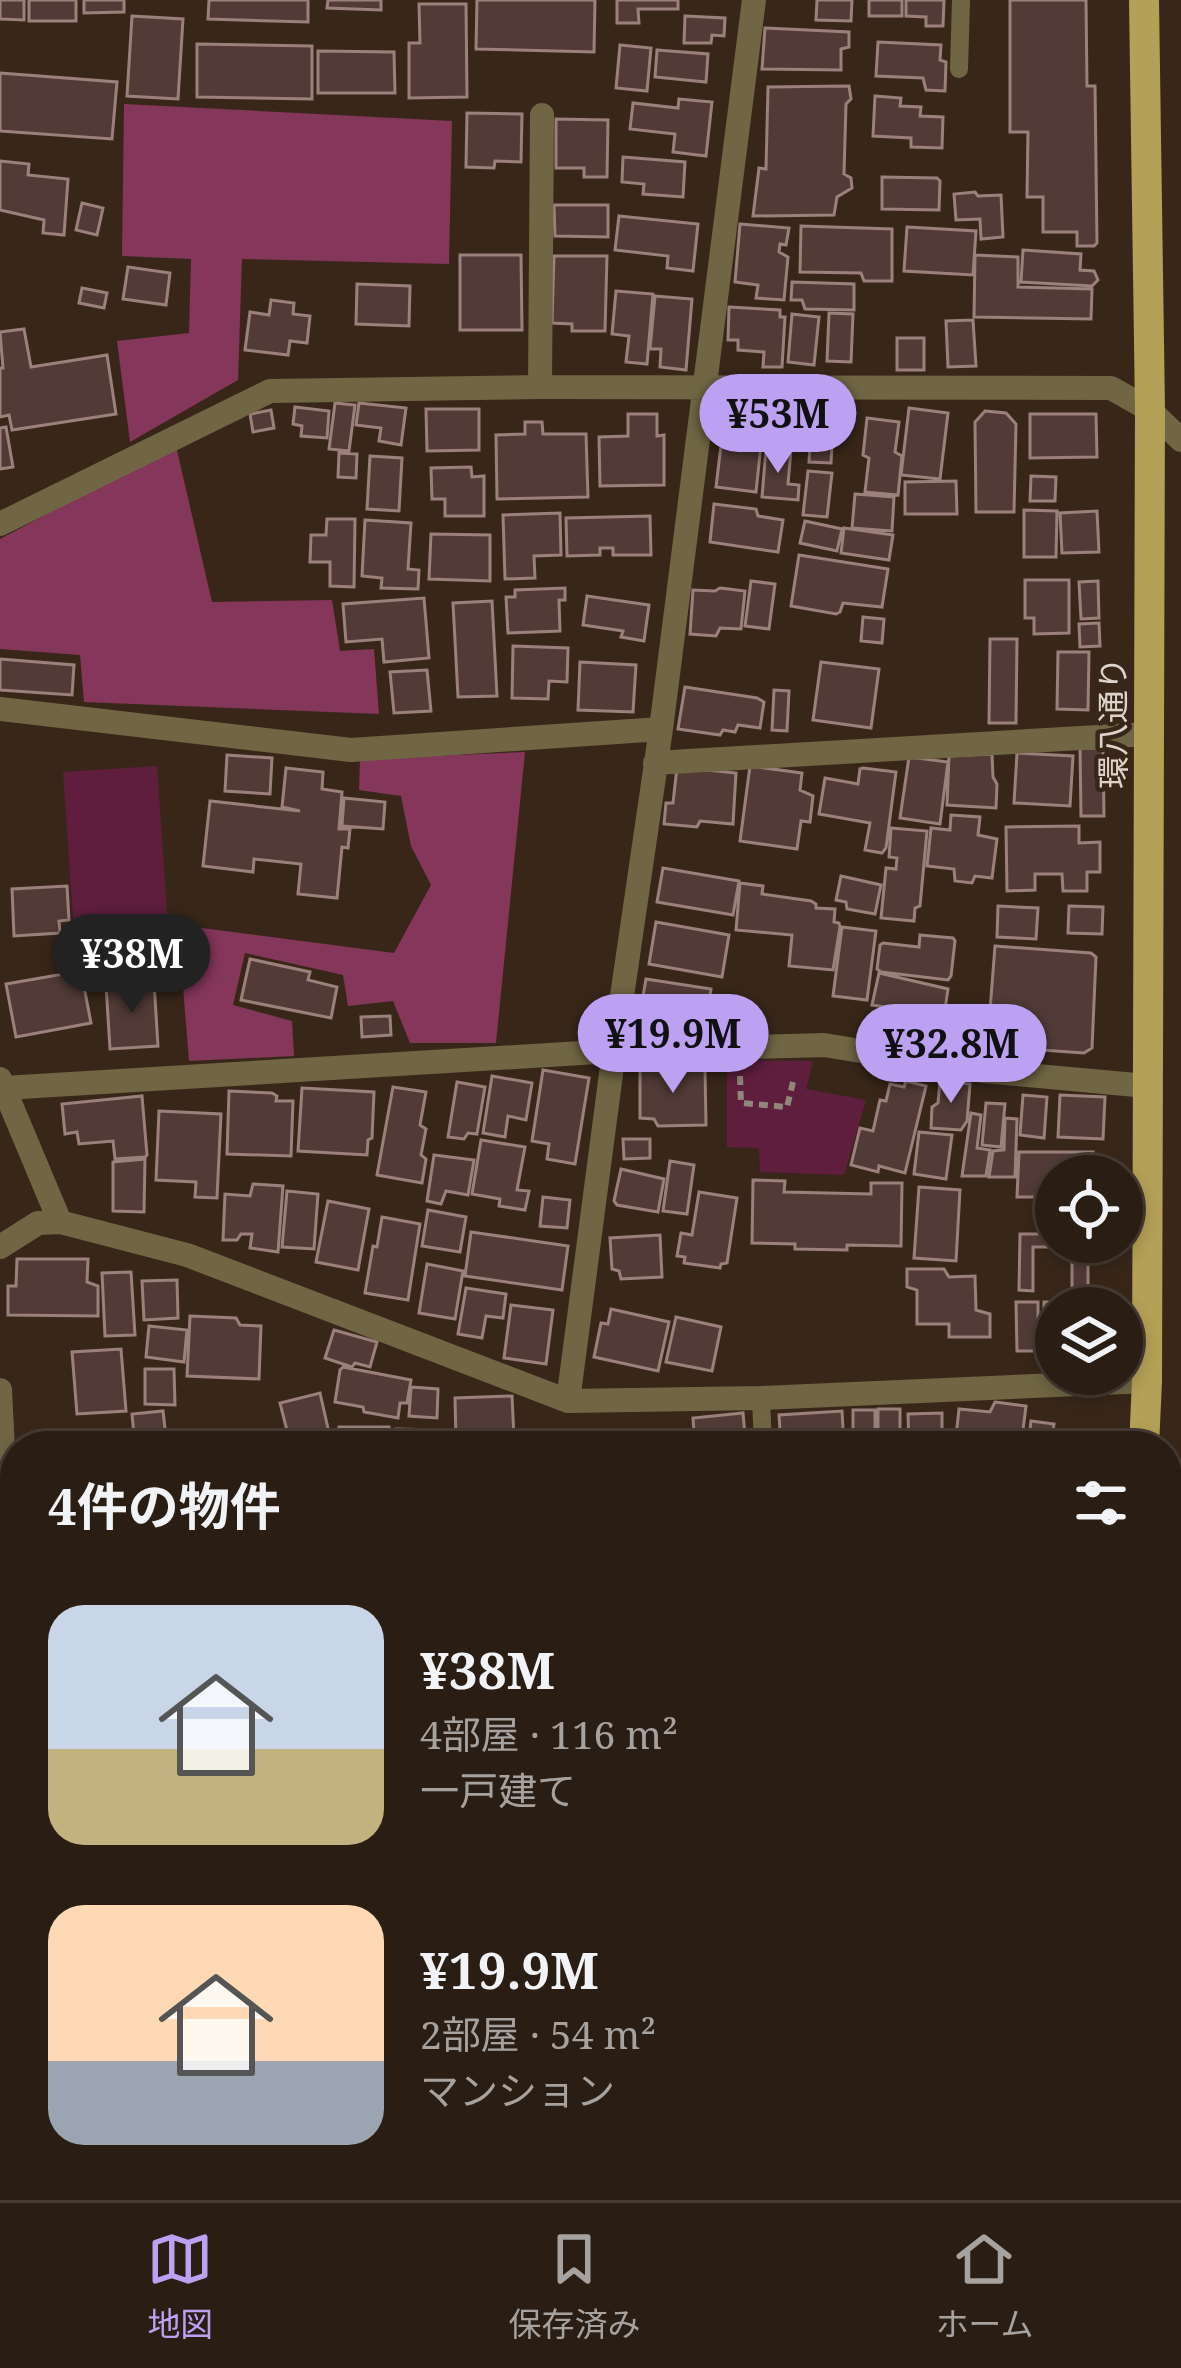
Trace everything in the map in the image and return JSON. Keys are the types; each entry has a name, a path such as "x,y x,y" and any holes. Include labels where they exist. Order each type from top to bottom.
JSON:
{"main road":[{"name":"環八通り","path":"1144,0 1150,410 1145,1431"}],"street":[{"path":"568,1401 661,729 754,0"},
{"path":"540,387 542,115"},
{"path":"0,524 270,391 1111,388 1150,410 1181,440"},
{"path":"0,710 350,750 661,729"},
{"path":"656,763 1149,734"},
{"path":"60,1222 2,1084 614,1051 824,1045 983,1071 1147,1086"},
{"path":"0,1247 38,1223 60,1222 187,1256 568,1401 761,1398 1147,1381"},
{"path":"0,1390 3,1431"}],"lane":[{"path":"958,69 961,0"},
{"path":"761,1398 762,1431"}],"path":[{"path":"740,1080 741,1103 787,1107 793,1082"}],"shaded area":[{"path":"124,104 452,121 449,264 242,259 238,380 130,442 117,341 189,333 191,259 122,256"},
{"path":"176,446 212,602 332,600 340,651 374,649 379,714 84,702 80,655 0,649 0,539"},
{"path":"525,752 496,1043 410,1043 393,1001 348,1006 343,975 245,953 233,1005 292,1021 294,1056 189,1061 178,925 394,953 431,885 411,846 401,796 359,790 360,759"},
{"path":"157,766 170,954 76,960 63,772"},
{"path":"727,1060 813,1061 806,1089 866,1100 844,1175 760,1172 759,1148 727,1147"}],"building":[{"path":"0,0 24,0 24,20 0,19"},
{"path":"29,0 76,0 76,21 29,21"},
{"path":"84,0 124,0 124,12 84,13"},
{"path":"209,0 308,0 308,22 208,19"},
{"path":"328,0 381,0 381,10 327,8"},
{"path":"477,0 595,0 594,52 476,49"},
{"path":"617,0 678,0 678,9 638,9 639,23 617,23"},
{"path":"817,0 852,0 851,21 816,20"},
{"path":"869,0 902,0 902,16 869,16"},
{"path":"906,0 944,0 943,26 926,26 926,17 906,16"},
{"path":"1010,0 1086,0 1087,86 1095,86 1094,246 1077,246 1077,232 1043,232 1043,197 1027,197 1028,132 1010,132"},
{"path":"419,4 466,4 467,97 409,98 409,43 420,43"},
{"path":"132,16 183,19 178,99 127,96"},
{"path":"685,16 725,18 724,36 712,35 711,43 684,43"},
{"path":"765,28 849,32 849,47 841,49 841,70 762,69"},
{"path":"878,42 941,45 945,91 926,90 923,78 876,76"},
{"path":"197,44 312,46 312,99 197,97"},
{"path":"620,45 651,48 647,91 616,88"},
{"path":"657,50 708,54 706,82 655,77"},
{"path":"318,51 394,52 395,93 318,93"},
{"path":"0,73 117,82 112,139 0,131"},
{"path":"849,86 844,174 851,178 852,188 837,197 834,215 753,216 759,168 766,169 768,87"},
{"path":"875,96 901,98 900,106 921,107 920,116 943,117 942,148 911,147 911,138 873,136"},
{"path":"679,99 712,102 706,156 673,152 675,134 630,129 633,103 678,108"},
{"path":"467,113 522,114 521,162 466,167"},
{"path":"556,119 608,120 607,177 584,177 584,168 556,168"},
{"path":"623,157 685,162 683,197 643,194 644,184 622,182"},
{"path":"0,161 29,164 28,175 68,179 64,235 43,233 44,220 0,210"},
{"path":"882,177 937,178 939,210 882,209"},
{"path":"975,192 978,196 1001,195 1003,237 981,239 980,219 956,220 954,194"},
{"path":"82,203 103,208 97,235 76,230"},
{"path":"554,205 608,205 608,237 555,236"},
{"path":"619,216 698,224 693,271 667,268 668,256 615,250"},
{"path":"740,224 789,228 786,245 780,244 779,252 788,257 784,300 756,298 758,285 735,282"},
{"path":"801,226 892,229 892,281 864,281 861,273 800,272"},
{"path":"907,227 976,231 973,275 904,271"},
{"path":"1023,250 1081,254 1080,270 1094,271 1098,280 1092,286 1021,282"},
{"path":"460,255 521,255 522,330 460,330"},
{"path":"975,255 1018,257 1018,287 1092,289 1091,319 974,317"},
{"path":"554,256 607,256 605,331 572,331 572,324 552,323"},
{"path":"128,267 170,273 166,305 123,299"},
{"path":"792,282 854,284 854,310 805,309 802,300 791,300"},
{"path":"357,284 410,286 409,326 356,324"},
{"path":"82,288 107,293 104,308 79,303"},
{"path":"616,291 653,294 647,364 626,362 629,336 612,334"},
{"path":"655,296 692,299 686,370 660,367 661,349 650,349"},
{"path":"271,300 294,303 293,314 310,316 307,343 290,341 288,355 245,350 250,312 269,315"},
{"path":"729,307 780,310 780,317 785,317 782,367 763,367 764,352 738,350 738,340 728,340"},
{"path":"829,313 853,314 851,362 827,361"},
{"path":"792,314 819,317 814,365 788,362"},
{"path":"973,320 976,366 948,367 946,321"},
{"path":"24,329 31,367 107,355 116,414 12,430 9,415 0,417 0,332"},
{"path":"897,338 924,338 924,370 897,370"},
{"path":"335,403 355,405 349,451 329,449"},
{"path":"359,403 406,408 401,445 379,441 381,428 356,425"},
{"path":"295,407 329,411 327,438 301,436 302,426 293,424"},
{"path":"769,407 783,408 779,446 765,445"},
{"path":"786,408 807,408 807,444 785,443"},
{"path":"909,408 948,413 940,479 901,475"},
{"path":"426,409 479,409 479,450 427,451"},
{"path":"271,410 274,428 253,432 250,414"},
{"path":"985,411 1006,413 1016,424 1014,512 976,512 975,422"},
{"path":"725,412 739,413 737,431 762,435 756,492 716,487"},
{"path":"812,412 834,413 831,463 809,462"},
{"path":"628,414 657,414 657,436 664,435 664,485 600,486 599,437 628,436"},
{"path":"1030,414 1096,414 1097,457 1030,458"},
{"path":"867,418 899,422 898,495 865,492"},
{"path":"525,422 542,422 543,434 586,434 588,497 497,499 496,435 525,434"},
{"path":"6,427 13,467 0,469 0,428"},
{"path":"766,449 791,450 788,484 799,485 798,500 762,497"},
{"path":"339,453 357,454 356,478 338,477"},
{"path":"370,456 402,458 399,511 367,509"},
{"path":"471,467 472,477 484,476 484,516 445,516 445,499 432,499 431,468"},
{"path":"808,471 832,473 827,517 803,515"},
{"path":"1031,476 1056,477 1055,501 1030,501"},
{"path":"956,481 957,514 905,514 905,482"},
{"path":"855,494 894,497 892,531 852,528"},
{"path":"714,504 756,509 758,516 783,520 778,552 710,542"},
{"path":"1024,510 1057,511 1056,557 1024,557"},
{"path":"1097,511 1099,552 1062,553 1060,513"},
{"path":"560,513 561,555 534,556 535,578 505,579 503,515"},
{"path":"650,516 651,555 613,555 613,548 600,548 600,555 567,556 566,518"},
{"path":"327,519 355,519 354,587 330,586 330,562 310,562 311,535 326,535"},
{"path":"365,520 411,523 408,569 419,570 418,589 381,588 382,578 362,576"},
{"path":"805,521 842,529 837,551 800,543"},
{"path":"844,528 893,535 889,560 841,553"},
{"path":"431,534 490,535 490,581 429,579"},
{"path":"799,555 888,569 882,607 843,603 836,614 791,606"},
{"path":"1025,580 1069,580 1069,633 1034,634 1034,618 1025,618"},
{"path":"751,581 775,584 769,629 745,626"},
{"path":"1098,581 1099,618 1081,619 1079,582"},
{"path":"565,588 565,600 559,600 560,631 508,633 506,597 515,597 515,590"},
{"path":"693,590 745,591 741,629 720,628 716,636 690,634"},
{"path":"587,596 649,605 644,641 621,637 623,631 583,625"},
{"path":"424,598 429,658 384,662 382,639 346,642 343,604"},
{"path":"492,601 497,696 458,697 453,603"},
{"path":"863,617 884,619 882,643 861,641"},
{"path":"1099,623 1100,646 1080,647 1079,624"},
{"path":"990,639 1017,639 1016,723 989,723"},
{"path":"513,646 568,648 567,682 549,681 548,699 512,698"},
{"path":"1058,652 1089,652 1088,710 1057,709"},
{"path":"0,659 74,665 72,695 0,690"},
{"path":"580,662 636,665 633,712 578,710"},
{"path":"821,662 879,669 871,728 813,720"},
{"path":"427,670 431,711 394,713 390,672"},
{"path":"685,687 757,698 764,702 760,728 738,725 735,732 723,730 720,735 678,729"},
{"path":"774,690 789,691 787,731 772,730"},
{"path":"1080,748 1103,748 1104,816 1081,816"},
{"path":"1017,753 1073,756 1070,806 1014,803"},
{"path":"992,754 996,808 947,805 949,756"},
{"path":"227,755 272,758 270,794 225,791"},
{"path":"909,757 948,762 940,824 900,818"},
{"path":"750,766 802,773 800,790 813,796 810,822 801,821 797,849 740,841"},
{"path":"677,767 736,773 733,824 664,824 666,803 673,803"},
{"path":"286,768 323,772 322,789 342,792 339,829 350,829 348,848 342,847 337,898 298,894 301,864 254,859 253,872 203,866 210,801 300,811 282,807"},
{"path":"863,768 896,772 882,853 865,850 870,823 819,814 825,778 858,784"},
{"path":"344,798 385,802 383,829 342,826"},
{"path":"951,815 980,817 978,835 997,839 992,878 955,881 954,869 927,866 931,828 950,830"},
{"path":"1079,826 1079,843 1100,842 1100,872 1087,872 1087,891 1063,891 1062,874 1035,874 1035,890 1007,891 1006,827"},
{"path":"891,828 927,831 920,906 915,908 914,921 881,918 886,868 896,869 897,858 889,857"},
{"path":"663,868 739,881 733,915 657,902"},
{"path":"841,876 881,885 875,914 847,909 846,902 836,900"},
{"path":"740,883 763,886 762,894 835,909 834,922 840,927 833,970 789,966 792,935 736,930"},
{"path":"67,886 69,920 59,921 60,933 14,936 12,889"},
{"path":"998,906 1038,908 1036,939 997,937"},
{"path":"1069,906 1103,907 1102,934 1068,933"},
{"path":"656,922 729,935 722,977 649,964"},
{"path":"842,927 876,931 867,1000 833,996"},
{"path":"920,935 955,941 948,980 877,969 880,945 919,947"},
{"path":"995,946 1096,957 1092,1048 1084,1053 996,1047 996,1037 988,1036"},
{"path":"250,959 310,972 308,980 337,987 331,1018 241,1000"},
{"path":"81,971 91,1023 16,1037 6,984"},
{"path":"879,973 948,989 944,1016 872,1005"},
{"path":"646,979 711,989 707,1013 695,1010 693,1021 640,1013"},
{"path":"154,982 158,1046 110,1049 106,985"},
{"path":"390,1016 391,1035 362,1037 361,1017"},
{"path":"640,1068 705,1069 706,1125 658,1126 654,1119 640,1118"},
{"path":"543,1070 589,1078 575,1164 547,1159 549,1144 532,1141"},
{"path":"492,1076 532,1083 526,1120 508,1116 505,1137 483,1133"},
{"path":"906,1081 926,1086 905,1173 851,1165 860,1128 873,1131 880,1100 886,1101 890,1084 904,1087"},
{"path":"940,1081 970,1084 967,1121 961,1130 931,1128"},
{"path":"457,1082 485,1087 477,1134 468,1133 464,1139 448,1137"},
{"path":"393,1087 426,1092 420,1125 426,1129 422,1183 377,1175"},
{"path":"302,1088 374,1092 367,1155 298,1151"},
{"path":"229,1091 272,1093 276,1101 293,1101 291,1156 227,1154"},
{"path":"1023,1095 1047,1097 1044,1138 1020,1135"},
{"path":"1060,1095 1105,1097 1103,1139 1058,1137"},
{"path":"142,1096 145,1157 115,1159 113,1141 79,1144 77,1132 65,1134 62,1104"},
{"path":"986,1103 1005,1104 1001,1147 982,1145"},
{"path":"159,1111 221,1114 217,1198 195,1197 196,1182 156,1180"},
{"path":"971,1113 981,1115 977,1148 990,1150 986,1176 962,1176"},
{"path":"1005,1118 1017,1119 1015,1177 989,1177 993,1151 1004,1150"},
{"path":"919,1132 952,1135 946,1179 914,1174"},
{"path":"623,1139 650,1139 650,1158 624,1159"},
{"path":"481,1140 525,1147 517,1190 529,1191 525,1210 499,1206 500,1199 472,1194"},
{"path":"1019,1152 1093,1152 1035,1155 1035,1197 1017,1197"},
{"path":"434,1155 474,1160 468,1195 446,1191 441,1204 427,1201"},
{"path":"145,1159 144,1212 113,1211 113,1162"},
{"path":"670,1161 694,1165 687,1214 663,1211"},
{"path":"621,1169 664,1179 658,1212 617,1205"},
{"path":"753,1180 785,1181 784,1192 871,1194 871,1183 902,1183 901,1246 795,1249 795,1244 752,1243"},
{"path":"253,1184 283,1186 278,1252 250,1248 252,1234 223,1240 225,1194 250,1196"},
{"path":"919,1187 960,1190 956,1261 914,1258"},
{"path":"287,1191 318,1194 314,1249 282,1247"},
{"path":"699,1192 737,1198 727,1263 720,1268 684,1263 685,1257 677,1256 681,1233 692,1235"},
{"path":"543,1197 570,1200 567,1228 540,1226"},
{"path":"328,1201 369,1209 358,1270 316,1262"},
{"path":"428,1210 466,1217 460,1252 422,1246"},
{"path":"382,1217 420,1224 408,1300 365,1293"},
{"path":"471,1232 568,1246 562,1290 465,1276"},
{"path":"1020,1234 1035,1234 1033,1291 1019,1290"},
{"path":"660,1235 662,1277 621,1279 619,1271 612,1269 610,1238"},
{"path":"17,1259 88,1259 87,1282 98,1286 98,1316 8,1315 8,1286 16,1286"},
{"path":"1072,1263 1088,1263 1088,1287 1072,1287"},
{"path":"427,1264 463,1271 455,1319 419,1313"},
{"path":"907,1269 944,1269 949,1277 975,1276 976,1310 990,1314 990,1337 949,1337 949,1324 917,1324 917,1290 907,1287"},
{"path":"131,1272 135,1335 105,1336 102,1273"},
{"path":"177,1280 178,1318 144,1320 142,1281"},
{"path":"466,1288 506,1294 503,1318 486,1316 482,1338 458,1334"},
{"path":"1016,1302 1035,1302 1035,1351 1017,1351"},
{"path":"511,1305 553,1310 546,1364 504,1358"},
{"path":"611,1309 669,1322 658,1371 594,1357 601,1323 608,1324"},
{"path":"190,1316 236,1318 240,1325 261,1326 259,1379 187,1376"},
{"path":"676,1317 721,1327 712,1371 666,1362"},
{"path":"149,1326 187,1330 184,1362 146,1357"},
{"path":"334,1330 377,1342 370,1367 325,1358"},
{"path":"121,1349 126,1411 77,1414 72,1352"},
{"path":"343,1367 411,1380 407,1403 400,1403 398,1418 335,1402"},
{"path":"145,1369 174,1369 175,1405 145,1404"},
{"path":"411,1387 438,1389 437,1418 409,1416"},
{"path":"320,1393 329,1431 287,1431 280,1403"},
{"path":"512,1396 514,1431 456,1431 455,1398"},
{"path":"995,1402 1026,1406 1023,1431 957,1431 959,1409 990,1412"},
{"path":"878,1409 900,1409 900,1431 878,1431"},
{"path":"853,1410 875,1410 875,1431 853,1431"},
{"path":"163,1411 165,1431 134,1431 132,1414"},
{"path":"842,1411 843,1431 780,1431 779,1415"},
{"path":"743,1413 745,1431 694,1431 693,1418"},
{"path":"942,1413 942,1431 909,1431 908,1414"},
{"path":"1031,1421 1054,1424 1053,1431 1030,1431"},
{"path":"339,1427 389,1427 389,1431 339,1431"}]}
